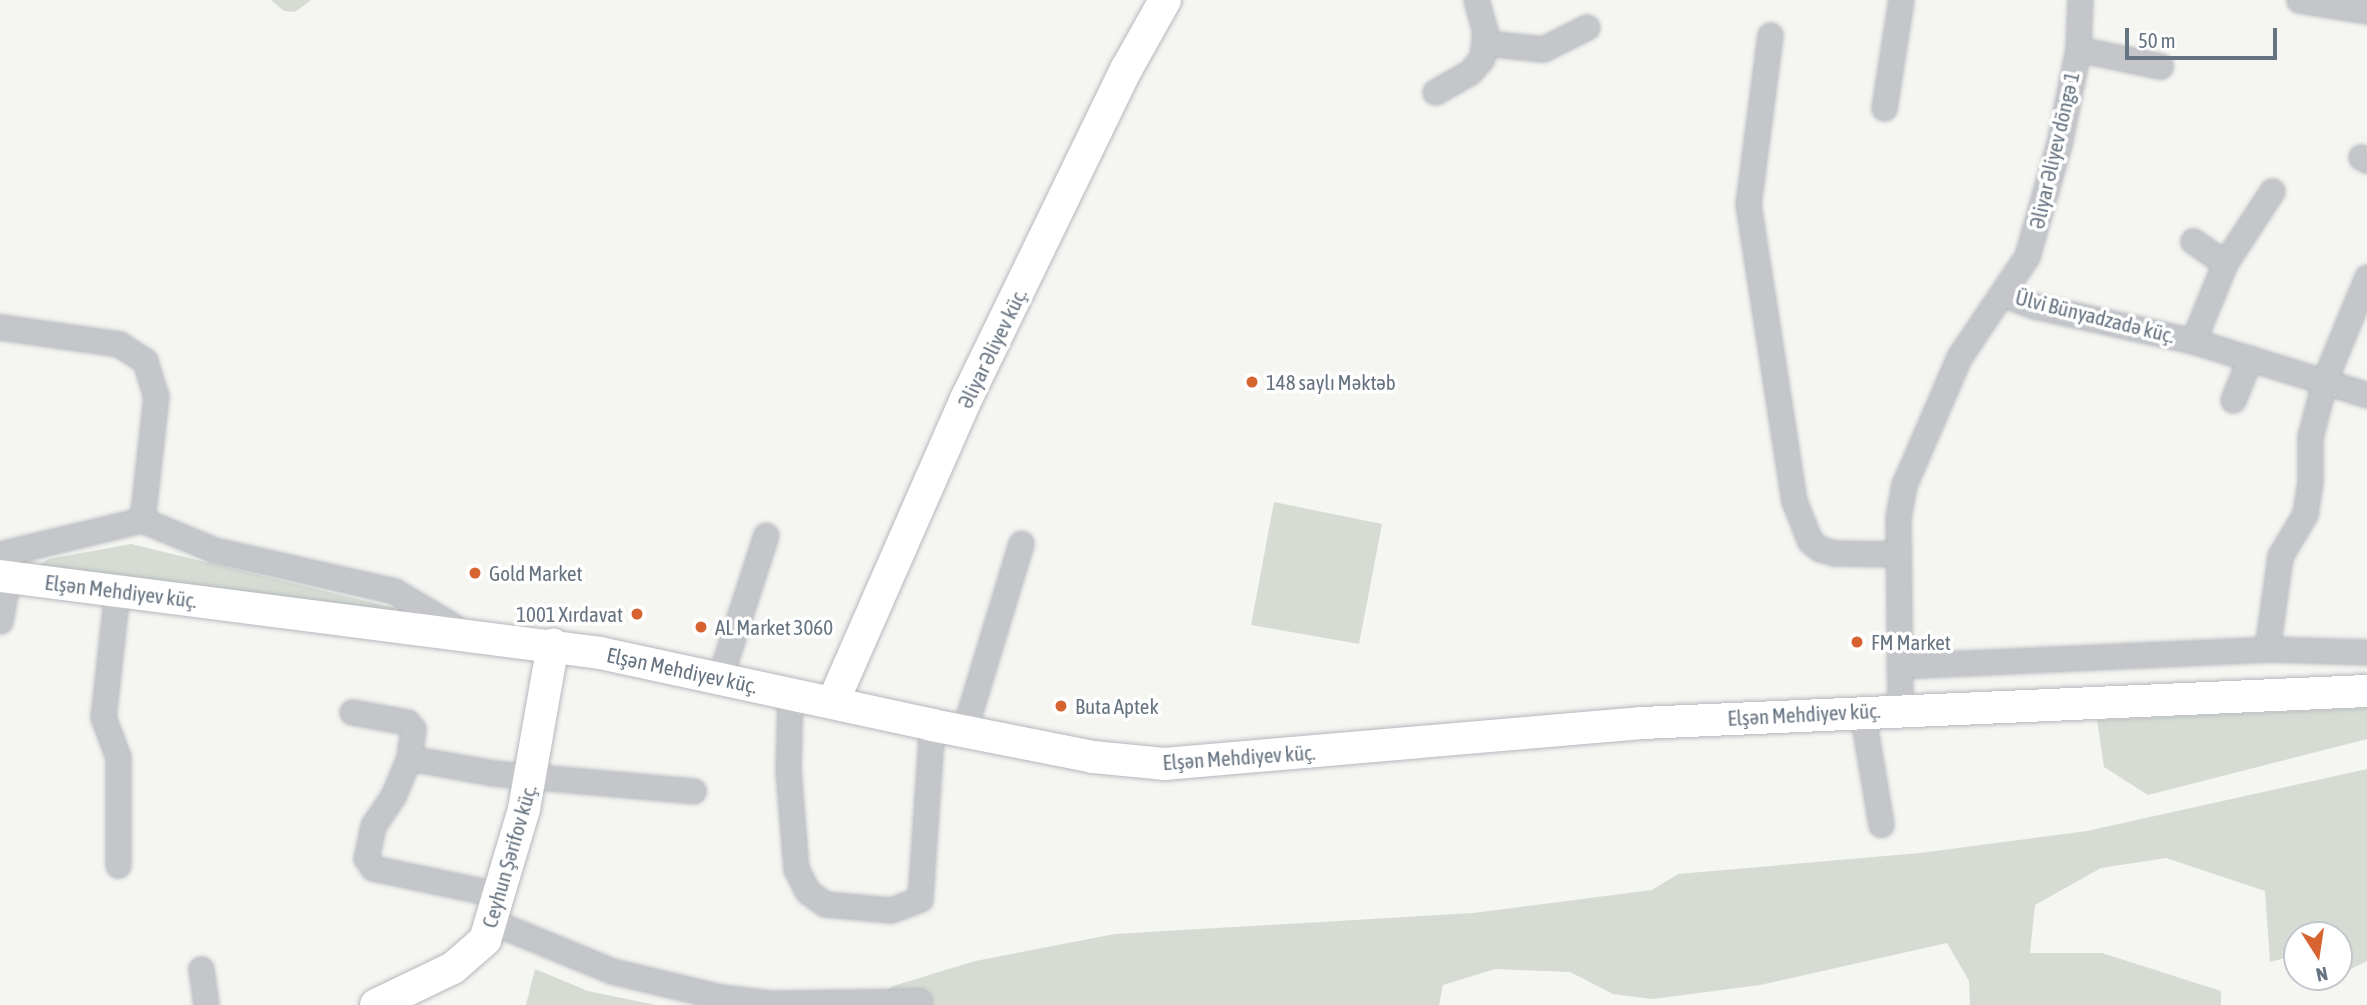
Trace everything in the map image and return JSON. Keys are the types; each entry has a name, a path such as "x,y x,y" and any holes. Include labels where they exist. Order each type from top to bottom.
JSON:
{"main road":[{"name":"Əliyar Əliyev küç.","path":"833,702 967,399 1127,68 1165,0"},
{"name":"Elşən Mehdiyev küç.","path":"3,569 117,591 553,645 720,677 932,725 1124,762 1202,764 1559,729 1862,711 2367,691"},
{"name":"Ceyhun Şərifov küç.","path":"376,1005 470,958 497,909 531,776 553,645"}],"street":[{"path":"1435,92 1470,72 1482,58 1486,43 1476,0"},
{"path":"1884,108 1901,0"},
{"name":"Əliyar Əliyev döngə 1","path":"2003,294 2034,236 2078,48 2080,0"},
{"path":"2299,0 2367,11"},
{"path":"1486,43 1543,49 1587,27"},
{"path":"1770,35 1748,204 1794,501 1811,541 1820,549 1835,553 1898,554"},
{"path":"2078,48 2160,66"},
{"path":"2193,341 2225,263 2272,191"},
{"path":"2193,241 2225,263"},
{"path":"2267,649 2280,556 2305,514 2311,482 2310,436 2325,379 2367,276"},
{"name":"Ülvi Bünyadzadə küç.","path":"1900,709 1898,518 1913,459 1959,358 2003,294 2035,306 2193,341 2325,379 2367,395"},
{"path":"0,327 119,344 145,361 156,396 142,520"},
{"path":"2233,400 2250,359"},
{"path":"0,621 3,569 142,520 214,550 394,592 468,634"},
{"path":"720,677 766,535"},
{"path":"964,731 1021,543"},
{"path":"117,591 103,717 118,757 118,865"},
{"path":"1899,666 2267,649 2367,652"},
{"path":"790,694 788,770 796,869 807,891 825,904 891,910 920,899 932,725"},
{"path":"1862,711 1881,824"},
{"path":"352,712 407,722 413,729 409,758 393,796 373,826 366,858 373,868 497,909 612,971 720,997 770,1003 919,1001"},
{"path":"409,758 531,776 693,791"},
{"path":"201,969 206,1005"}],"shaded area":[{"path":"271,0 311,0 295,12 284,11"},
{"path":"1274,502 1382,524 1359,644 1251,625"},
{"path":"131,544 395,608 393,612 34,569 48,559"},
{"path":"2367,708 2367,739 2148,795 2104,767 2097,720"},
{"path":"2367,769 2367,961 2353,968 2353,921 2283,921 2283,959 2270,962 2265,891 2166,858 2101,868 2035,905 2030,953 2102,953 2221,991 2221,1005 1970,1005 1969,981 1947,943 1760,985 1653,999 1613,994 1570,972 1495,969 1443,985 1439,1005 868,1005 893,986 975,961 1115,934 1473,913 1652,890 1678,874 1920,853 2087,831"},
{"path":"535,969 588,991 656,1005 526,1005"}],"place":[{"name":"148 saylı Məktəb","path":"1252,382"},
{"name":"Gold Market","path":"475,573"},
{"name":"1001 Xırdavat","path":"637,614"},
{"name":"AL Market 3060","path":"701,627"},
{"name":"FM Market","path":"1857,642"},
{"name":"Buta Aptek","path":"1061,706"}]}
